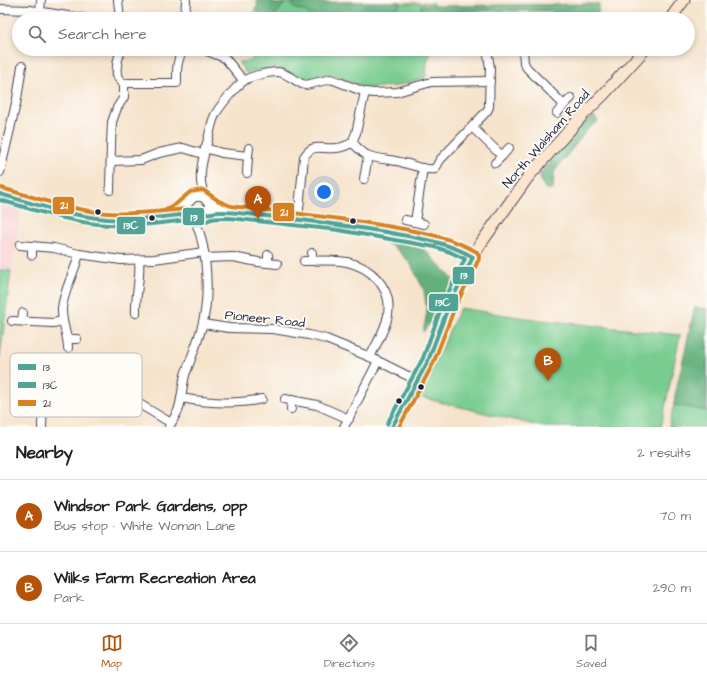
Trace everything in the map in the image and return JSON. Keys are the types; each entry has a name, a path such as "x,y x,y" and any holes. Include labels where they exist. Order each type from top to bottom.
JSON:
{"main road":[{"path":"675,12 684,0"},
{"name":"North Walsham Road","path":"392,427 428,361 449,305 479,246 528,177 580,118 639,56"}],"street":[{"path":"40,11 41,0"},
{"path":"118,0 119,12"},
{"path":"185,12 186,0"},
{"path":"0,10 23,9 46,12"},
{"path":"119,56 117,75 118,79 124,84 177,83 177,64 179,56"},
{"path":"221,56 226,58 243,80"},
{"path":"352,143 368,156 404,163 415,167 435,169 443,157 487,112 489,107 490,81 488,56"},
{"path":"524,56 524,63 527,68 564,105"},
{"path":"0,172 17,99 22,66"},
{"path":"142,407 170,425 178,410 184,378 203,324 206,281 205,255 199,227 187,209 200,177 204,151 215,113 243,80 279,72 302,84 331,79 365,92 397,92 431,82 490,81"},
{"path":"110,190 112,122 117,108 124,97 124,84"},
{"path":"298,219 305,151 318,147 338,148 352,143 356,133 365,92"},
{"path":"557,112 571,98"},
{"path":"472,127 502,156"},
{"path":"111,161 141,160 159,153 182,148 222,153 249,152 247,173"},
{"path":"495,163 509,148"},
{"path":"364,178 368,156"},
{"path":"415,222 423,168"},
{"path":"200,177 203,190 210,207 203,223 203,243"},
{"path":"0,194 75,214 107,219 143,219 167,216 192,216 199,219 207,215 229,212 339,224 431,240 455,248 473,257"},
{"path":"167,216 180,209 190,200 202,196 216,206 229,212"},
{"path":"405,220 424,224"},
{"path":"20,245 54,248 79,254 121,260 205,255 268,259 277,264"},
{"path":"32,246 32,255"},
{"path":"68,348 72,339 63,322 62,308 79,254"},
{"path":"309,258 348,262 361,266 374,275 385,288 388,298 388,314 386,324 370,357"},
{"path":"136,313 135,299 140,273 139,260"},
{"path":"12,321 23,317 53,323 63,322"},
{"name":"Pioneer Road","path":"203,324 229,328 273,329 326,339 370,357 418,381"},
{"path":"344,427 378,361"},
{"path":"181,398 217,403 254,405 262,399"},
{"path":"291,409 288,399 317,405 349,419"},
{"path":"42,417 42,427"}],"shaded area":[{"path":"0,201 21,206 0,357"}],"green space":[{"path":"257,0 273,0 273,4 285,3 278,12 258,12"},
{"path":"401,2 398,8 392,12 306,12 294,8 291,3"},
{"path":"285,3 433,3 434,12 255,12 255,8"},
{"path":"599,4 598,12 423,12 420,6"},
{"path":"252,56 429,56 427,62 426,77 397,86 365,88 331,74 305,80 276,67 246,73 238,62 252,61"},
{"path":"594,116 598,121 587,130 554,172 553,189 546,189 541,182 540,174 571,135"},
{"path":"377,238 395,240 425,250 453,279 432,320 423,332 427,312 424,290 410,263 394,247"},
{"path":"0,270 11,271 0,357"},
{"path":"695,307 707,309 707,427 669,427"},
{"path":"695,307 707,309 707,411 674,405"},
{"path":"460,308 532,319 680,335 661,427 543,427 419,397"}],"transit line":[{"name":"21","path":"2,188 54,203 107,213 127,214 187,209"},
{"name":"21","path":"164,211 176,204 190,192 203,190 219,201 231,206 348,220 411,230 445,238 477,252 479,259 455,307 433,364 399,427"},
{"name":"13","path":"0,194 39,206 107,219 138,219 189,214 198,217 224,212 331,224 386,232 431,241 452,247 473,257 449,305 428,361 392,427"},
{"name":"13C","path":"0,200 67,219 94,224 138,225 187,220 195,224 200,224 212,219 229,218 338,230 435,247 465,259 443,303 423,358 387,424"}],"place":[{"name":"Windsor Park Gardens, opp","path":"258,219"},
{"name":"Wilks Farm Recreation Area","path":"548,381"}]}
